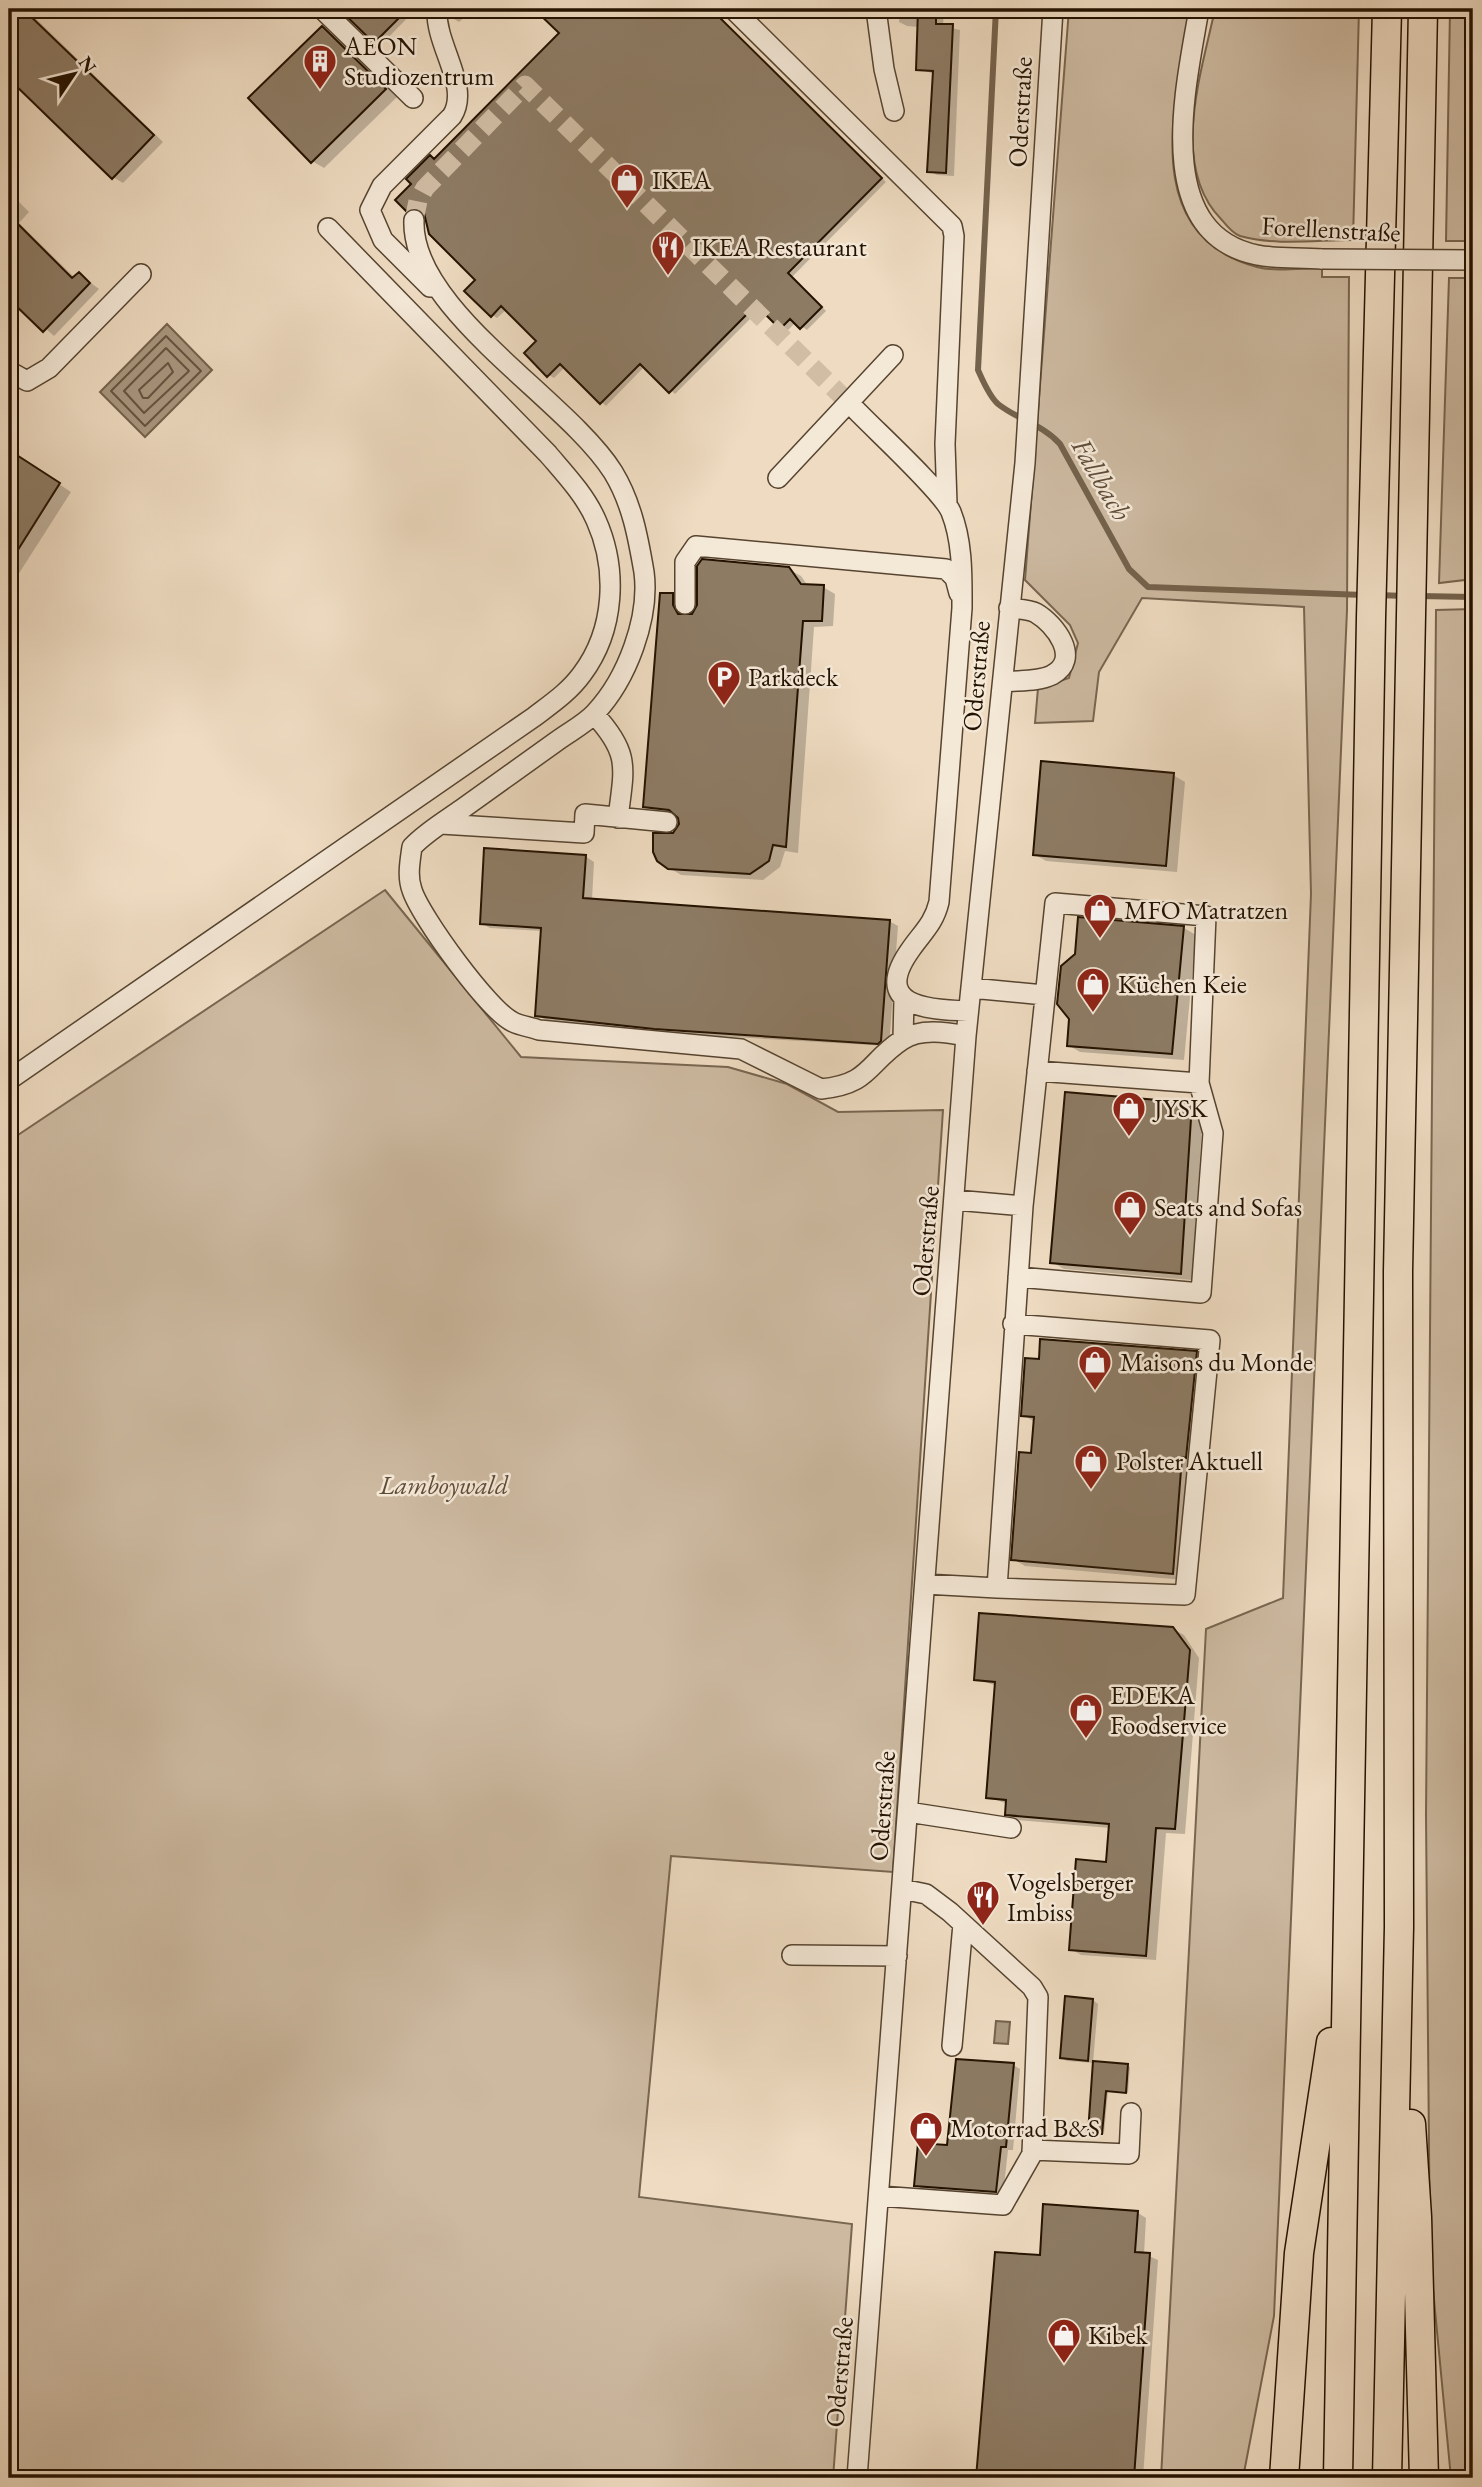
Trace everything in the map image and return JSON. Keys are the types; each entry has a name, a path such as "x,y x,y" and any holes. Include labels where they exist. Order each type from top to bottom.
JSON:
{"highway":[{"path":"1338,2478 1371,618 1387,9"},
{"path":"1387,2478 1399,1927 1398,1272 1423,9"},
{"path":"1399,1927 1417,2217 1424,2478"},
{"path":"1284,2478 1299,2253 1347,1935"},
{"path":"1424,2427 1433,2478"}],"street":[{"path":"322,9 413,98"},
{"path":"437,9 439,37 457,83 459,106 452,117 382,186 370,210 383,240 594,448 628,498 641,555 645,613 632,653 594,714 412,847 411,890 422,911 482,995 512,1022 539,1030 741,1049 821,1089 860,1079 903,1039 943,1032 965,1036"},
{"path":"733,9 952,226 954,236 945,444 947,504 960,554 962,608 939,902 930,927 902,964 899,988 904,999 903,1039"},
{"path":"876,9 884,69 894,111"},
{"name":"Oderstraße","path":"857,2478 955,1200 965,1036 1025,463 1053,9"},
{"name":"Forellenstraße","path":"1199,9 1182,113 1186,182 1196,206 1221,238 1256,255 1322,259 1473,260"},
{"path":"414,220 416,244 422,259 459,316"},
{"path":"9,1080 534,717 563,695 582,674 602,639 610,597 609,555 595,518 575,485 328,228"},
{"path":"9,371 27,381 49,368 141,274"},
{"path":"778,478 893,355"},
{"path":"856,410 947,504"},
{"path":"685,604 685,562 696,546 946,569 955,578 962,608"},
{"path":"1003,682 1053,675 1061,668 1065,656 1065,645 1053,625 1034,611 1009,608"},
{"path":"594,714 619,744 622,762 618,818"},
{"path":"441,824 584,833 585,814 667,822"},
{"path":"997,1588 1013,1324 1055,903 1206,916 1199,1083 1213,1133 1201,1293 1018,1277"},
{"path":"971,988 1044,995"},
{"path":"904,999 929,1010 968,1012"},
{"path":"1037,1071 1199,1083"},
{"path":"955,1200 1023,1206"},
{"path":"925,1584 1185,1595 1210,1340 1013,1324"},
{"path":"908,1812 1011,1828"},
{"path":"879,2196 1003,2205 1032,2150 1038,1997 1032,1987 926,1894 902,1889"},
{"path":"952,2046 963,1924"},
{"path":"792,1955 897,1956"},
{"path":"1032,2150 1129,2154 1131,2113"}],"green space":[{"path":"1069,9 1190,9 1173,122 1173,160 1179,195 1193,226 1219,250 1257,267 1281,270 1322,268 1322,277 1349,277 1347,610 1274,2316 1243,2478 1161,2478 1206,1629 1283,1598 1311,894 1304,607 1142,598 1099,672 1093,721 1035,723 1038,688 1069,678 1078,643 1070,625 1025,580"},
{"path":"1215,9 1359,9 1353,240 1282,242 1240,236 1227,226 1205,197 1196,173 1194,117 1197,89"},
{"path":"1450,9 1473,9 1473,241 1446,241"},
{"path":"1449,278 1473,278 1473,579 1439,583"},
{"path":"1473,609 1473,2478 1451,2478 1430,2258 1426,1815 1436,610"},
{"name":"Lamboywald","path":"385,890 521,1057 728,1067 787,1084 838,1112 943,1110 893,1872 671,1856 639,2197 852,2224 833,2478 9,2478 9,1141"}],"water":[{"path":"167,324 212,370 145,437 100,392"},
{"path":"996,2021 1010,2022 1008,2044 994,2043"}],"building":[{"path":"9,9 23,9 154,135 112,179 9,79"},
{"path":"339,9 408,9 374,43"},
{"name":"IKEA","path":"534,9 711,9 882,178 788,273 822,307 800,329 790,319 780,329 756,305 669,393 640,364 600,404 560,364 547,377 524,353 536,341 501,306 491,317 464,291 475,280 429,234 424,213 413,208 406,211 395,200 411,184 406,179 430,155 434,159 559,33"},
{"path":"918,9 936,9 936,24 953,24 946,173 927,172 933,71 916,70"},
{"name":"AEON Studiozentrum","path":"322,26 386,89 311,163 248,98"},
{"path":"9,215 72,278 79,272 90,283 43,332 9,299"},
{"path":"9,450 60,483 9,564"},
{"name":"Parkdeck","path":"702,559 789,567 801,584 824,585 822,621 803,621 786,847 773,845 769,861 750,874 668,869 657,861 653,852 653,833 673,833 679,824 678,818 669,810 643,807 660,593 673,593 673,605 678,614 692,614 697,605 697,566"},
{"path":"1041,761 1174,773 1166,866 1033,855"},
{"path":"484,848 586,855 583,898 890,920 881,1041 878,1044 654,1029 535,1016 541,928 480,924"},
{"path":"1078,917 1184,926 1172,1054 1067,1046 1069,1019 1057,1004 1061,966 1075,954"},
{"path":"1065,1092 1192,1103 1181,1274 1050,1263"},
{"path":"1040,1339 1197,1351 1186,1458 1182,1457 1173,1574 1011,1560 1019,1452 1031,1453 1034,1417 1021,1416 1025,1358 1039,1359"},
{"name":"EDEKA Foodservice","path":"979,1613 1173,1627 1190,1650 1175,1829 1156,1828 1146,1956 1069,1950 1076,1859 1106,1862 1109,1824 1005,1815 1006,1800 986,1798 995,1682 974,1680"},
{"path":"1065,1996 1093,1999 1088,2061 1060,2058"},
{"path":"956,2059 1014,2063 1006,2147 1001,2147 996,2192 914,2186 918,2143 947,2145"},
{"path":"1093,2061 1128,2064 1126,2093 1106,2091 1102,2134 1088,2133"},
{"name":"Kibek","path":"1043,2204 1138,2211 1135,2252 1150,2253 1134,2478 976,2478 995,2252 1040,2255"}],"waterway":[{"name":"Fallbach","path":"996,9 978,370 989,393 998,404 1046,432 1060,444 1129,569 1148,587 1363,595"},
{"name":"Fallbach","path":"1377,595 1405,596"},
{"name":"Fallbach","path":"1419,596 1473,597"}],"tunnel":[{"path":"414,220 418,201 425,188 525,85 856,410"}],"place":[{"name":"AEON Studiozentrum","path":"320,91"},
{"name":"IKEA","path":"627,210"},
{"name":"IKEA Restaurant","path":"668,277"},
{"name":"Parkdeck","path":"724,707"},
{"name":"MFO Matratzen","path":"1100,940"},
{"name":"Küchen Keie","path":"1093,1014"},
{"name":"JYSK","path":"1129,1138"},
{"name":"Seats and Sofas","path":"1130,1237"},
{"name":"Maisons du Monde","path":"1095,1392"},
{"name":"Polster Aktuell","path":"1091,1491"},
{"name":"EDEKA Foodservice","path":"1086,1740"},
{"name":"Vogelsberger Imbiss","path":"983,1927"},
{"name":"Motorrad B&S","path":"926,2158"},
{"name":"Kibek","path":"1064,2365"}]}
